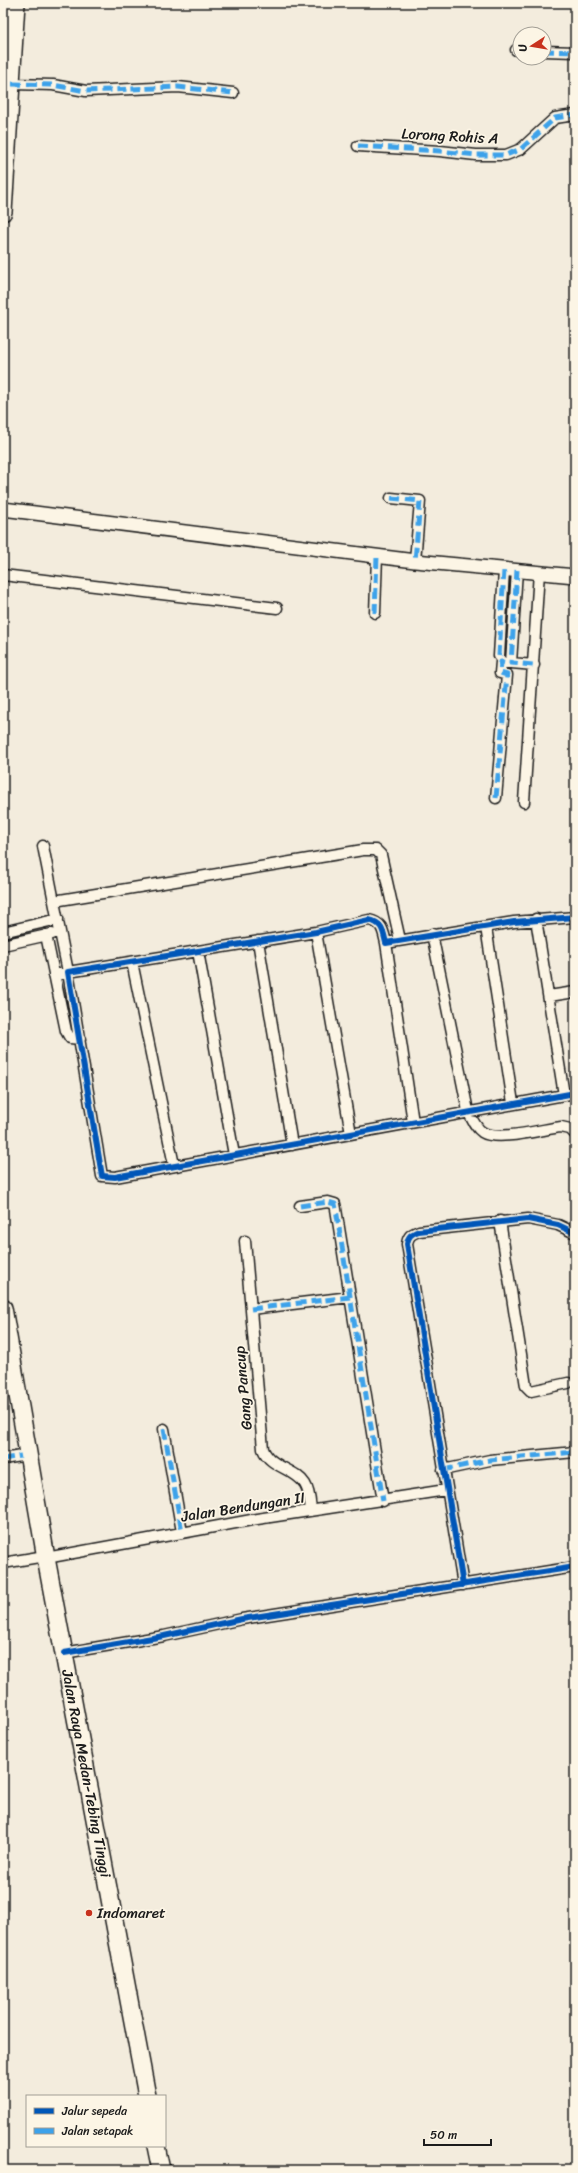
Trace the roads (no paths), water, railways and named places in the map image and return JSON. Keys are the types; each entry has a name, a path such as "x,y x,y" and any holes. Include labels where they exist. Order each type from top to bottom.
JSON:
{"highway":[{"path":"3,212 16,3"},
{"name":"Jalan Raya Medan-Tebing Tinggi","path":"3,1308 43,1557 137,2095"},
{"name":"Jalan Raya Medan-Tebing Tinggi","path":"3,1362 21,1456 64,1653 147,2095"},
{"path":"146,2147 150,2170"},
{"path":"156,2147 160,2170"}],"main road":[{"path":"3,509 415,561 575,576"}],"street":[{"path":"552,51 575,52"},
{"path":"12,84 53,85 86,91 178,87 233,93"},
{"name":"Lorong Rohis A","path":"358,146 440,151 476,155 506,154 521,149 555,118 575,115"},
{"path":"391,498 420,500 415,561"},
{"path":"375,613 377,556"},
{"path":"499,656 511,570"},
{"path":"511,570 511,663"},
{"path":"524,802 539,572"},
{"path":"3,575 277,608"},
{"path":"496,798 507,674 500,674 501,662 534,665"},
{"path":"43,846 80,1038 102,1176 115,1177 513,1103 575,1093"},
{"path":"54,901 356,851 376,850 381,855 400,940"},
{"path":"386,943 432,934 536,919 575,917"},
{"path":"3,932 58,919"},
{"path":"536,919 550,996 564,1095"},
{"path":"54,975 316,932 369,920 376,921 382,926 386,943 412,1122"},
{"path":"486,927 513,1103"},
{"path":"316,932 351,1134"},
{"path":"3,945 60,933"},
{"path":"432,934 468,1112 476,1126 491,1136 561,1127 570,1129 575,1134"},
{"path":"46,935 66,1031 70,1038 80,1038"},
{"path":"258,941 292,1145"},
{"path":"198,951 234,1155"},
{"path":"132,962 174,1165"},
{"path":"550,996 575,992"},
{"path":"300,1206 328,1202 335,1204 383,1501"},
{"path":"463,1585 446,1490 407,1244 408,1240 411,1234 419,1231 500,1221 536,1220 558,1225 575,1233"},
{"path":"500,1221 526,1386 531,1391 568,1383"},
{"name":"Gang Pancup","path":"245,1241 263,1449 269,1459 289,1470 306,1484 309,1492 311,1511"},
{"path":"251,1309 350,1297"},
{"path":"164,1429 182,1532"},
{"path":"443,1470 490,1460 575,1452"},
{"path":"3,1459 21,1456"},
{"name":"Jalan Bendungan II","path":"3,1563 182,1532 446,1490"},
{"path":"64,1653 164,1636 242,1619 575,1567"}],"place":[{"name":"Indomaret","path":"89,1913"}]}
